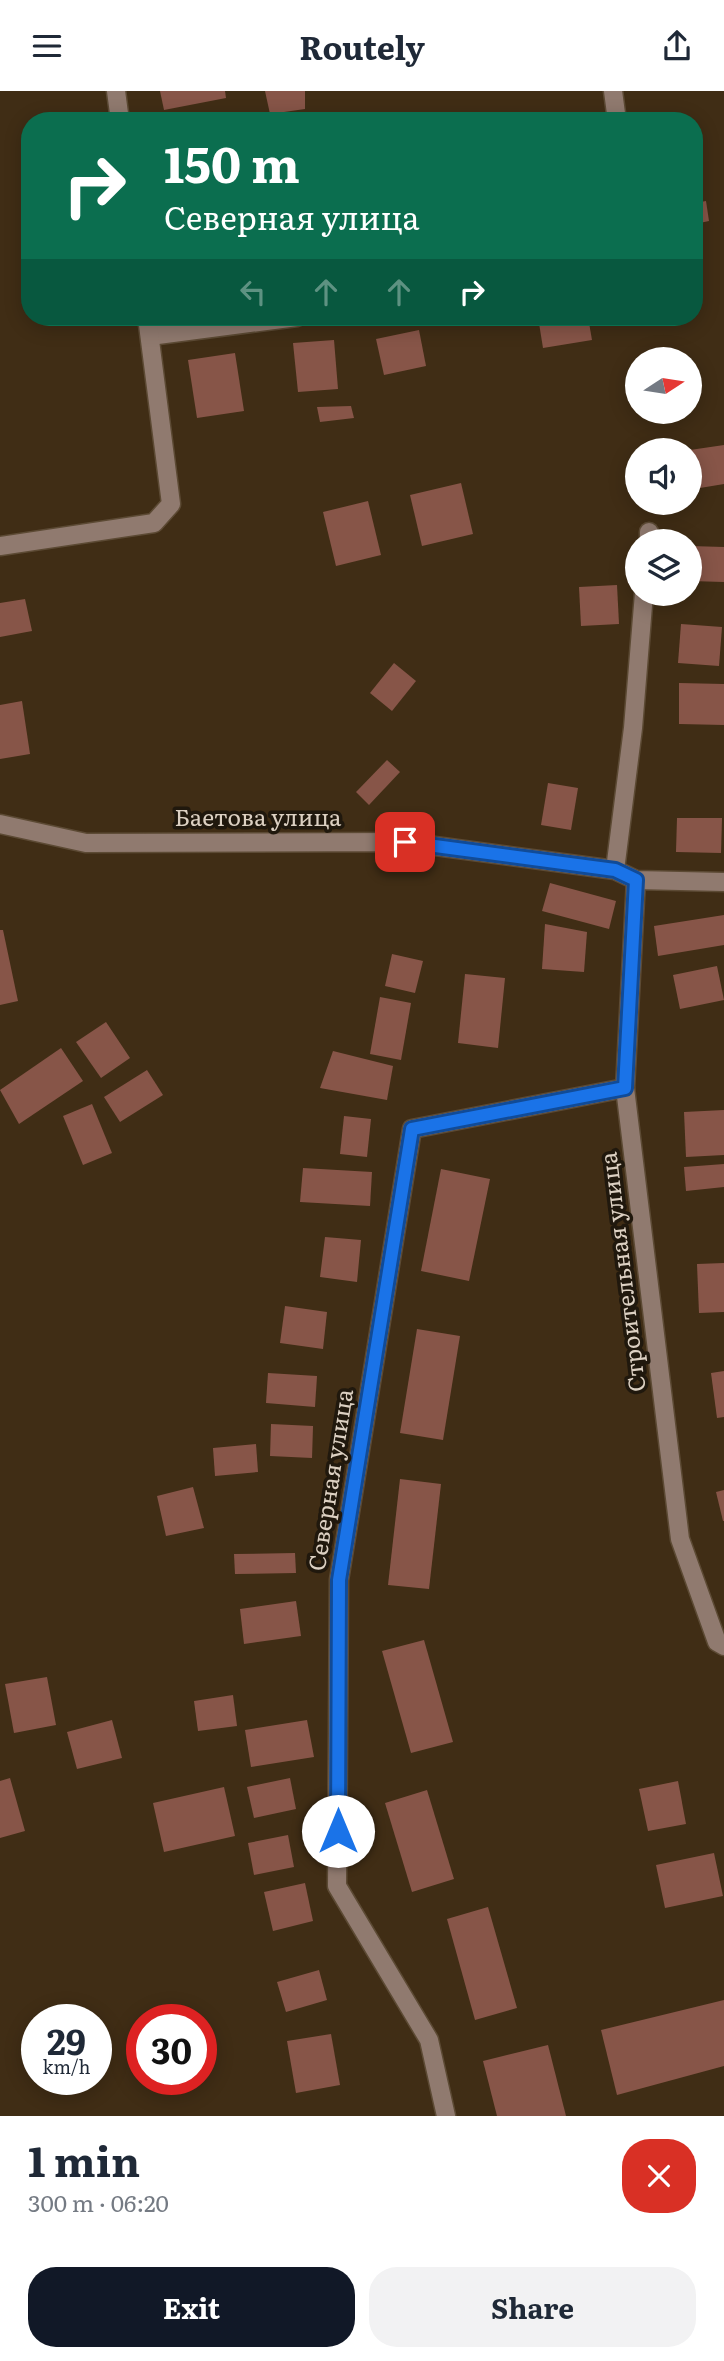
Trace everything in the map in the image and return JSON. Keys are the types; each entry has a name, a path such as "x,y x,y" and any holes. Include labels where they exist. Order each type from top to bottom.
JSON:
{"street":[{"path":"116,91 119,112"},
{"path":"613,91 616,112"},
{"path":"0,546 154,523 171,504 148,326"},
{"path":"150,336 227,326"},
{"path":"615,870 633,728 643,606"},
{"name":"Баетова улица","path":"0,824 86,843 405,842 615,870 636,880 724,882"},
{"name":"Строительная улица","path":"636,880 625,1088 680,1539 717,1642 724,1646"},
{"name":"Северная улица","path":"446,2116 429,2040 337,1886 339,1580 412,1129 625,1088"}],"building":[{"path":"160,91 225,91 226,98 164,110"},
{"path":"265,91 305,91 305,109 270,112"},
{"path":"706,201 709,221 703,222 703,202"},
{"path":"539,326 590,326 592,340 543,348"},
{"path":"419,330 426,366 384,375 376,339"},
{"path":"334,340 338,389 298,392 293,343"},
{"path":"235,353 244,411 197,418 188,360"},
{"path":"351,406 354,418 320,422 317,407"},
{"path":"724,445 724,484 702,488 702,448"},
{"path":"461,483 473,534 422,546 410,495"},
{"path":"368,501 381,555 336,566 323,512"},
{"path":"702,546 724,547 724,582 702,581"},
{"path":"617,585 619,624 581,626 579,587"},
{"path":"25,599 32,631 0,637 0,603"},
{"path":"681,624 722,627 719,666 678,663"},
{"path":"394,663 416,681 392,711 370,693"},
{"path":"679,683 724,684 724,725 679,724"},
{"path":"22,701 30,754 0,759 0,705"},
{"path":"387,760 400,772 369,805 356,792"},
{"path":"548,783 578,788 571,830 541,825"},
{"path":"677,818 722,818 721,853 676,852"},
{"path":"550,883 616,901 609,929 542,911"},
{"path":"724,915 724,945 658,956 654,926"},
{"path":"545,924 587,932 584,972 542,969"},
{"path":"0,930 3,930 18,1001 0,1005"},
{"path":"392,954 423,961 415,993 385,986"},
{"path":"717,966 724,1000 680,1009 673,975"},
{"path":"465,974 505,978 498,1048 458,1043"},
{"path":"380,997 411,1003 401,1060 370,1054"},
{"path":"106,1022 130,1058 101,1078 76,1042"},
{"path":"61,1048 83,1081 19,1124 0,1090"},
{"path":"333,1051 393,1066 387,1100 320,1088"},
{"path":"147,1070 163,1095 120,1122 104,1097"},
{"path":"92,1104 112,1153 83,1165 63,1116"},
{"path":"724,1110 724,1155 686,1157 684,1112"},
{"path":"344,1116 371,1119 367,1157 340,1154"},
{"path":"724,1164 724,1187 686,1191 684,1167"},
{"path":"303,1168 372,1172 370,1206 300,1202"},
{"path":"441,1169 490,1179 469,1281 421,1271"},
{"path":"325,1237 361,1240 357,1282 320,1277"},
{"path":"724,1263 724,1312 699,1313 697,1264"},
{"path":"285,1306 327,1312 323,1349 280,1343"},
{"path":"417,1329 460,1336 443,1440 400,1433"},
{"path":"724,1371 724,1417 717,1418 711,1373"},
{"path":"268,1373 317,1376 315,1407 266,1403"},
{"path":"271,1424 313,1426 312,1458 270,1456"},
{"path":"256,1444 258,1472 215,1476 213,1448"},
{"path":"400,1479 441,1484 429,1589 388,1585"},
{"path":"193,1487 204,1528 166,1536 157,1496"},
{"path":"724,1490 724,1521 723,1521 716,1492"},
{"path":"295,1553 296,1573 235,1574 234,1554"},
{"path":"296,1601 301,1636 244,1644 240,1609"},
{"path":"424,1640 453,1742 411,1753 382,1651"},
{"path":"47,1677 56,1725 14,1733 5,1684"},
{"path":"233,1695 237,1726 198,1731 194,1701"},
{"path":"112,1720 122,1758 77,1769 67,1732"},
{"path":"307,1720 314,1757 251,1767 245,1730"},
{"path":"10,1778 25,1831 0,1838 0,1781"},
{"path":"290,1778 296,1809 254,1818 247,1787"},
{"path":"678,1781 686,1824 648,1831 639,1789"},
{"path":"224,1787 235,1836 164,1852 153,1803"},
{"path":"427,1790 454,1879 412,1892 385,1803"},
{"path":"288,1835 294,1867 254,1875 248,1843"},
{"path":"714,1853 723,1896 665,1908 656,1865"},
{"path":"305,1883 313,1921 273,1931 264,1892"},
{"path":"488,1907 517,2008 475,2020 447,1919"},
{"path":"319,1970 327,2000 286,2012 277,1982"},
{"path":"724,2000 724,2066 617,2095 601,2030"},
{"path":"331,2034 340,2085 296,2093 287,2041"},
{"path":"548,2045 566,2116 497,2116 483,2061"}],"route":[{"path":"338,1831 339,1580 412,1129 625,1088 636,880 615,870 405,842"}]}
